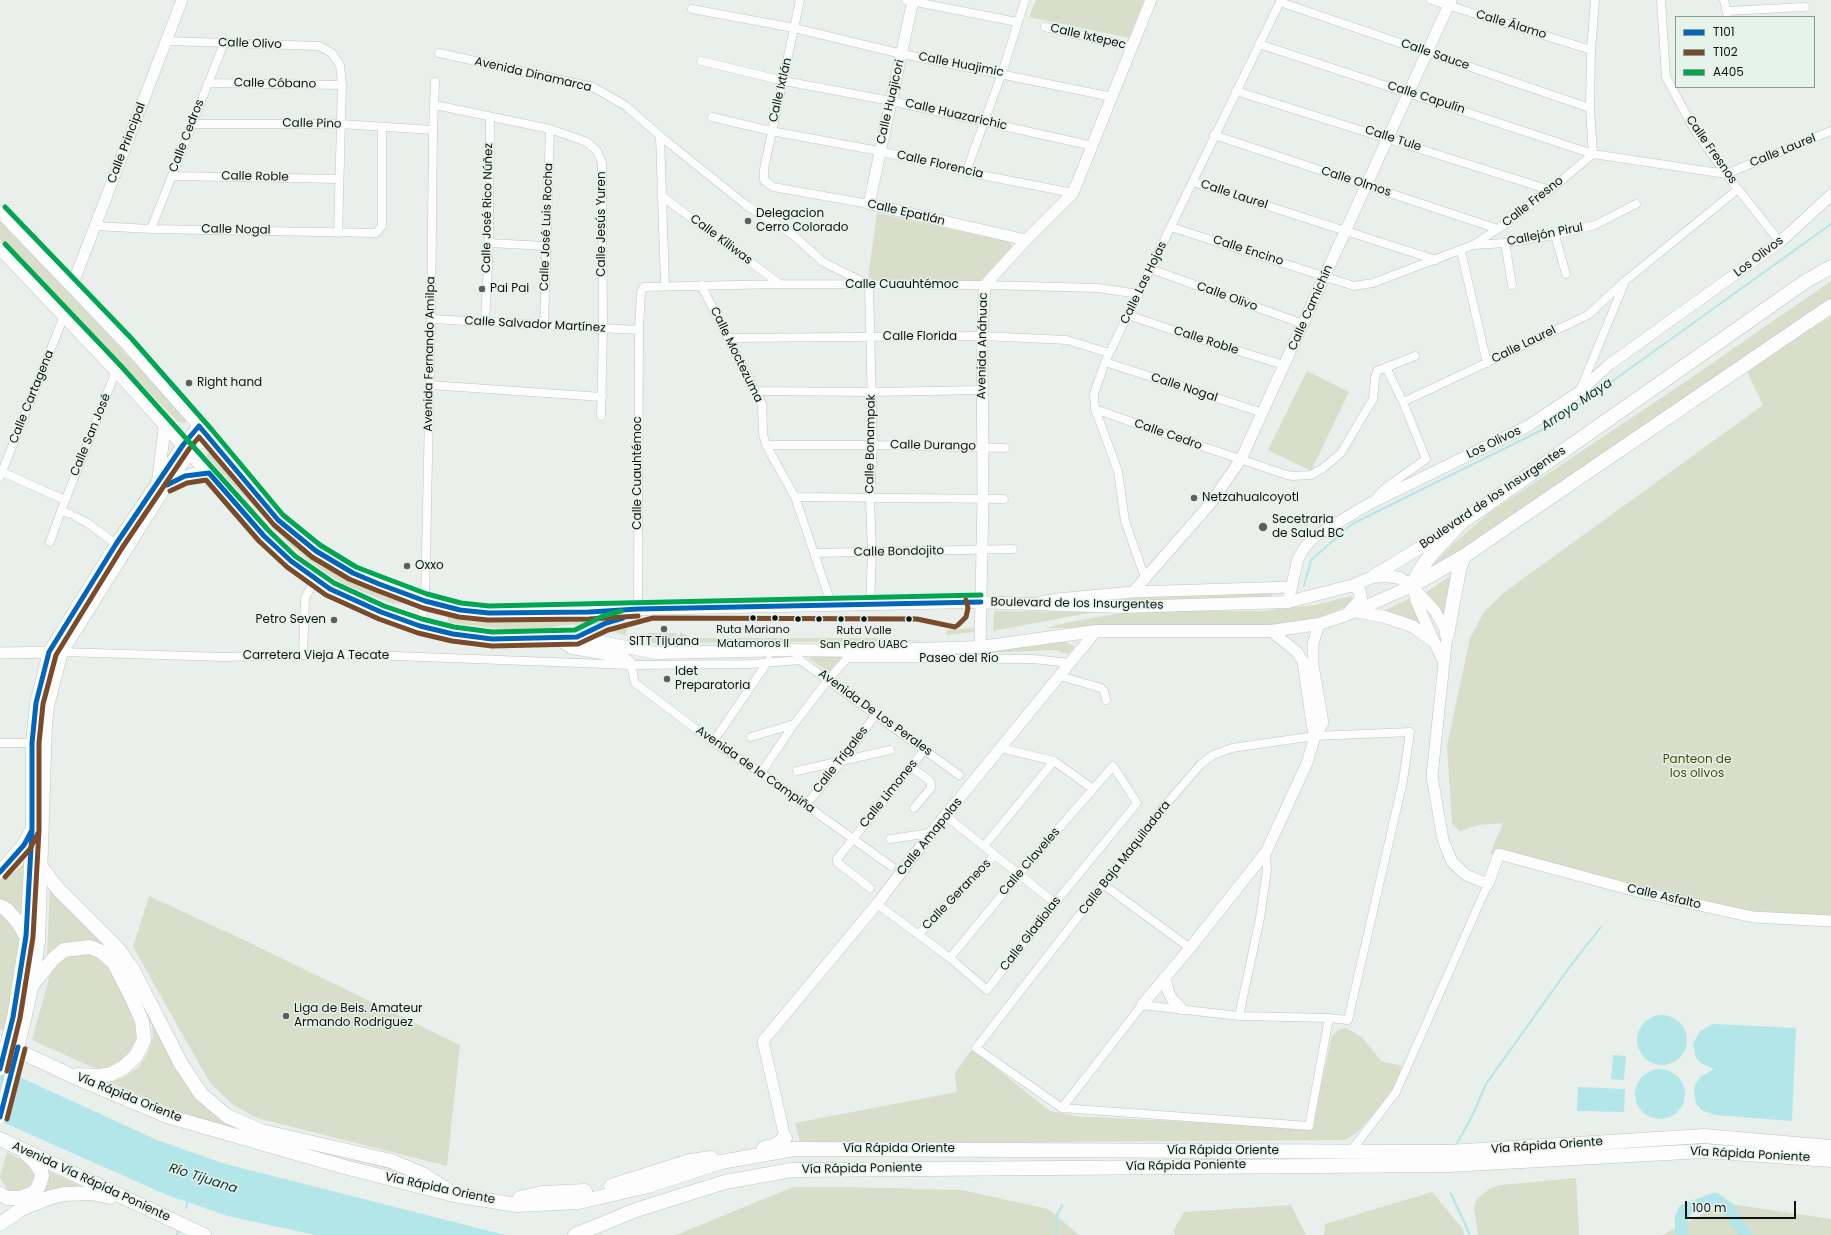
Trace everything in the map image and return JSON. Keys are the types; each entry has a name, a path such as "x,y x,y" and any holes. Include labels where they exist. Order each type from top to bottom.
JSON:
{"highway":[{"name":"Boulevard de los Insurgentes","path":"1462,522 1806,281 1831,267"},
{"path":"1412,586 1464,556 1831,306"},
{"path":"1412,586 1420,570 1430,556 1462,522"},
{"path":"1440,638 1464,556"},
{"path":"0,872 24,845 32,830"},
{"path":"42,868 59,890 118,949 133,970 181,1064 201,1094 228,1116 261,1131 391,1161 422,1174 454,1195"},
{"path":"0,906 6,909 17,921 26,936"},
{"path":"33,984 53,959 64,950 90,947 102,952 114,963 142,1020 144,1040 136,1056 124,1067 111,1074 100,1076 70,1075"},
{"name":"Vía Rápida Oriente","path":"0,1042 70,1075 167,1116 341,1166 454,1195 517,1205 579,1202 648,1186 721,1162 794,1149 1448,1152 1704,1136 1831,1147"},
{"path":"500,1202 542,1193 576,1192 608,1187 690,1162 771,1147 781,1142 785,1138"},
{"name":"Avenida Vía Rápida Poniente","path":"0,1139 204,1235"},
{"path":"0,1194 7,1198 20,1198 33,1193 41,1182 42,1176 38,1165 13,1144"},
{"name":"Vía Rápida Poniente","path":"575,1235 636,1210 726,1182 792,1170 1449,1165 1704,1151 1831,1160"},
{"path":"0,1224 7,1218 34,1203 64,1194 92,1193 139,1205"}],"main road":[{"name":"Boulevard de los Insurgentes","path":"0,212 126,343 203,430 278,520 316,551 353,572 425,601 460,610 489,613 589,612 638,609 981,602 1123,606 1288,602 1354,584 1370,578 1462,522"},
{"path":"0,249 116,371 264,536 291,560 330,589 420,626 453,634 492,639 577,637 655,653 775,651 796,655 851,654 980,647 1096,631 1271,631 1319,624 1351,613 1412,586"},
{"path":"0,1117 33,984 39,941 46,723 48,706 62,652 162,484 165,425"},
{"path":"0,1069 14,1017 26,936 32,830 32,743 36,703 49,652 116,544 203,430"},
{"path":"162,484 193,474 209,473"},
{"path":"1370,578 1387,576 1400,578 1412,586"},
{"path":"1351,613 1360,599 1360,592 1354,584"},
{"path":"1351,613 1385,618 1412,626 1440,638"},
{"path":"554,637 572,648 614,655 625,659 631,665"}],"street":[{"name":"Calle Principal","path":"72,286 182,0"},
{"name":"Calle Ixtlán","path":"764,180 764,169 771,131 784,81 800,0"},
{"path":"966,172 1002,73 1025,0"},
{"name":"Avenida Anáhuac","path":"980,647 983,551 982,336 985,285 1026,240 1073,193 1151,0"},
{"name":"Calle Álamo","path":"1431,0 1450,3 1591,50"},
{"name":"Calle Fresnos","path":"1661,0 1666,77 1695,131 1726,174 1780,242"},
{"path":"1724,0 1727,14 1805,7"},
{"path":"910,1 1017,22"},
{"name":"Calle Huajicori","path":"869,204 879,151 902,54 910,1"},
{"name":"Calle Las Hojas","path":"1145,578 1125,521 1118,471 1095,409 1094,394 1109,353 1151,270 1214,135 1281,1"},
{"name":"Calle Sauce","path":"1281,1 1590,108"},
{"path":"1593,1 1590,108 1592,154 1726,174"},
{"name":"Calle Camichín","path":"1133,592 1210,504 1241,459 1429,52 1450,3"},
{"name":"Calle Huajimic","path":"692,9 794,28 902,54 1002,73 1112,97"},
{"name":"Calle Ixtepec","path":"1045,27 1132,47"},
{"name":"Calle Olivo","path":"167,41 319,46 332,53 340,65 342,85"},
{"name":"Calle Cedros","path":"151,229 224,43"},
{"name":"Calle Capulín","path":"1259,44 1592,154"},
{"name":"Avenida Dinamarca","path":"439,53 593,87 626,106 660,136 746,205 792,234 823,262 869,285"},
{"name":"Calle Huazarichic","path":"701,61 784,81 891,101 1093,146"},
{"name":"Avenida Fernando Amilpa","path":"420,626 425,601 435,82"},
{"name":"Calle Cóbano","path":"208,83 342,85"},
{"path":"338,232 342,85"},
{"name":"Calle Tule","path":"1236,91 1550,190"},
{"name":"Calle Jesús Yuren","path":"435,105 550,129 587,142 596,151 602,163 603,328 601,416"},
{"name":"Calle José Rico Núñez","path":"485,322 490,117"},
{"name":"Calle Florencia","path":"712,117 771,131 879,151 966,172 1073,193"},
{"name":"Calle Pino","path":"192,124 341,124 433,130"},
{"name":"Calle Nogal","path":"95,226 151,229 376,233 382,226 382,127"},
{"name":"Calle José Luis Rocha","path":"544,325 550,129"},
{"name":"Calle Laurel","path":"1726,174 1831,132"},
{"name":"Calle Olmos","path":"1214,135 1498,229"},
{"path":"660,136 665,285"},
{"name":"Calle Fresno","path":"1325,275 1354,286 1373,283 1461,251 1498,229 1550,190 1592,154"},
{"name":"Calle Roble","path":"172,176 339,178"},
{"name":"Calle Epatlán","path":"764,180 773,187 869,204 1026,240"},
{"name":"Calle Laurel","path":"1193,182 1347,230 1436,260"},
{"name":"Calle Laurel","path":"1403,402 1588,314 1625,281 1738,189"},
{"name":"Los Olivos","path":"1288,602 1298,559 1305,547 1314,537 1369,504 1528,426 1579,392 1610,364 1780,242 1831,195"},
{"name":"Calle Kiliwas","path":"663,197 780,284"},
{"name":"Callejón Pirul","path":"1473,245 1505,243 1555,235 1595,225 1636,204"},
{"name":"Calle Encino","path":"1171,227 1325,275"},
{"path":"1555,235 1566,274"},
{"path":"488,243 546,246"},
{"path":"1505,243 1512,285"},
{"path":"1461,251 1487,363"},
{"name":"Calle Olivo","path":"1151,270 1303,324"},
{"path":"1579,392 1625,281"},
{"name":"Calle Cuauhtémoc","path":"638,609 639,330 641,290 647,286 780,284 985,285 1098,288 1139,294"},
{"name":"Calle Moctezuma","path":"701,285 762,404 763,434 766,446 795,497 832,606"},
{"name":"Calle Bonampak","path":"869,285 873,445 870,498 872,552 870,604"},
{"name":"Calle Roble","path":"1128,315 1284,365"},
{"name":"Calle Cartagena","path":"1,475 64,316"},
{"name":"Calle Salvador Martínez","path":"431,319 639,330"},
{"name":"Calle Florida","path":"728,338 982,336 1067,340 1109,353"},
{"path":"1369,504 1384,490 1426,459 1403,402 1386,367 1415,356"},
{"name":"Calle Nogal","path":"1105,362 1263,413"},
{"name":"Calle Cedro","path":"1095,409 1156,432 1293,476 1311,475 1322,469 1341,453 1373,400 1376,374 1386,367"},
{"name":"Calle San José","path":"50,542 60,511 116,371"},
{"path":"430,385 602,397"},
{"path":"755,391 872,392 982,390"},
{"name":"Calle Durango","path":"766,446 873,445 983,446 1005,448"},
{"path":"1,475 65,500"},
{"path":"795,497 1004,498"},
{"path":"60,511 89,524 116,544"},
{"name":"Calle Bondojito","path":"814,553 1013,550"},
{"path":"303,655 305,598 315,579"},
{"path":"1412,586 1435,611 1444,627 1440,638"},
{"path":"1351,1151 1396,1092 1488,884 1466,875 1452,862 1443,840 1432,776 1443,661 1440,638 1416,601 1412,586"},
{"path":"1032,604 1057,599 1133,592 1292,587"},
{"path":"1062,1108 1142,1005 1190,948 1266,852 1307,763 1315,736 1323,723 1313,665 1313,644 1319,624"},
{"name":"Calle Amapolas","path":"785,1138 762,1041 877,904 931,833 1096,631"},
{"path":"1271,631 1297,652 1303,662 1315,736"},
{"path":"713,742 775,651"},
{"name":"Carretera Vieja A Tecate","path":"0,653 95,652 152,656 343,654 631,665"},
{"path":"761,773 794,724 828,680 851,654"},
{"name":"Paseo del Río","path":"851,654 1033,659 1070,663"},
{"path":"631,665 767,664 796,655"},
{"name":"Avenida De Los Perales","path":"796,655 959,775"},
{"name":"Avenida de la Campiña","path":"631,665 636,683 713,742 761,773 891,866"},
{"path":"1060,676 1101,688 1104,691 1106,700"},
{"name":"Calle Trigales","path":"806,805 876,714"},
{"path":"751,737 794,724"},
{"name":"Calle Baja Maquiladora","path":"1062,1108 976,1048 1162,809 1201,764 1213,755 1232,748 1315,736 1410,732 1403,782 1348,1020 1328,1018 1239,1016 1142,1005"},
{"path":"0,742 32,743"},
{"path":"1000,748 1054,761 1093,789"},
{"name":"Calle Limones","path":"870,888 838,862 838,856 925,749"},
{"path":"797,770 890,750"},
{"name":"Calle Geraneos","path":"984,846 1054,761"},
{"name":"Calle Claveles","path":"950,958 1019,874 1113,766"},
{"name":"Calle Gladiolas","path":"877,904 950,958 986,990 1137,803 1113,766"},
{"path":"911,767 930,781 932,785 914,808"},
{"path":"946,816 1055,903"},
{"path":"890,839 931,833"},
{"path":"1239,1016 1260,918 1267,871 1266,852"},
{"name":"Calle Asfalto","path":"1488,884 1499,854 1640,892 1753,917 1831,921"},
{"name":"Calle Geraneos","path":"919,934 995,855"},
{"path":"1104,885 1190,948"},
{"path":"1165,977 1168,991 1172,999 1182,1009"},
{"path":"1062,1108 1309,1126 1328,1018"}],"green space":[{"path":"1036,0 1144,0 1129,38 1029,17"},
{"path":"877,213 1009,242 1012,247 980,281 874,281 868,277"},
{"path":"0,218 187,419 185,423 178,422 0,239"},
{"path":"1831,281 1831,302 1436,569 1430,568 1454,543 1489,513 1685,382"},
{"name":"Panteon de los olivos","path":"1831,316 1831,921 1753,917 1499,854 1490,854 1503,823 1479,825 1460,831 1452,824 1447,746 1470,638 1484,612 1506,591 1763,405 1746,369"},
{"path":"1307,371 1349,392 1311,471 1268,450"},
{"path":"208,453 211,453 271,519 384,591 417,605 391,603 343,584 320,569 291,546 206,456"},
{"path":"1457,572 1445,618 1437,604 1426,592"},
{"path":"1271,593 1273,598 1071,601 1114,595"},
{"path":"1351,596 1354,604 1310,621 1277,627 1046,628 1069,622 1139,610 1262,611 1315,605"},
{"path":"1413,597 1426,629 1379,613"},
{"path":"994,611 1089,612 1094,612 993,631"},
{"path":"451,615 591,616 616,619 601,624 562,625 548,629 514,630 450,623 448,621 448,617"},
{"path":"628,622 626,635 600,629"},
{"path":"975,628 975,632 946,635 947,630"},
{"path":"680,632 691,638 873,638 926,641 653,643 648,638 648,633 676,633 676,638 680,638"},
{"path":"1063,641 1074,646 1068,654 1056,650 984,653 983,651"},
{"path":"842,657 830,671 808,658"},
{"path":"25,863 24,921 0,900 0,880 13,873"},
{"path":"50,882 121,956 180,1067 203,1101 229,1120 258,1133 380,1163 419,1177 220,1126 189,1116 109,1082 122,1078 138,1068 148,1052 153,1037 152,1025 124,967 105,948 92,943 79,942 59,949 47,958"},
{"name":"Liga de Beis. Amateur Armando Rodriguez","path":"149,896 246,941 460,1045 447,1166 257,1118 233,1105 210,1083 133,947"},
{"path":"0,912 11,919 22,943 4,1031 0,1029"},
{"path":"84,953 96,955 113,968 132,1005 140,1039 126,1061 104,1069 92,1067 32,1040 50,975 55,966 65,958"},
{"path":"1346,1028 1362,1037 1381,1061 1402,1066 1394,1091 1357,1133 1345,1140 1053,1142 801,1146 795,1123 957,1092 955,1073 972,1049 1050,1111 1082,1117 1311,1128 1332,1036 1338,1030"},
{"path":"7,1152 24,1161 35,1170 35,1183 23,1191 8,1190 1,1180 0,1176"},
{"path":"49,1171 83,1187 40,1195 48,1184"},
{"path":"1576,1178 1579,1235 1478,1235 1474,1208 1477,1199 1489,1189 1501,1185"},
{"path":"793,1187 962,1190 1048,1209 1079,1235 676,1235"},
{"path":"1432,1192 1462,1228 1464,1235 1324,1235 1325,1224"},
{"path":"1724,1203 1831,1219 1831,1235 1662,1235"},
{"path":"1291,1205 1306,1235 1175,1235 1173,1231 1184,1212"}],"water":[{"path":"1662,1015 1672,1017 1680,1022 1685,1030 1687,1040 1685,1050 1680,1058 1672,1063 1662,1065 1652,1063 1644,1058 1639,1050 1637,1040 1639,1030 1644,1022 1652,1017"},
{"path":"1713,1024 1796,1028 1792,1121 1715,1115 1701,1110 1696,1104 1694,1090 1696,1083 1700,1077 1714,1069 1701,1063 1696,1058 1693,1044 1700,1031"},
{"path":"1613,1055 1626,1056 1624,1080 1611,1079"},
{"path":"0,1068 157,1140 222,1163 505,1235 315,1235 228,1216 167,1195 0,1121"},
{"path":"1660,1069 1670,1071 1678,1076 1683,1084 1685,1094 1683,1104 1678,1112 1670,1117 1660,1119 1650,1117 1642,1112 1637,1104 1635,1094 1637,1084 1642,1076 1650,1071"},
{"path":"1578,1087 1625,1089 1624,1112 1577,1111"}],"waterway":[{"name":"Arroyo Maya","path":"1304,586 1311,560 1352,524 1550,426 1831,224"},
{"path":"1456,1145 1472,1116 1486,1084 1571,965 1601,927"},
{"path":"1451,1194 1470,1235"},
{"path":"186,1208 188,1199"},
{"name":"Río Tijuana","path":"1682,1235 1681,1219 1685,1210 1715,1199 1729,1209 1746,1235"},
{"name":"Arroyo Maya","path":"1056,1235 1057,1215 1062,1205"},
{"path":"177,1235 178,1230"}],"transit line":[{"name":"A405","path":"5,207 131,338 212,430 283,515 320,545 356,567 427,594 461,603 489,606 981,595"},
{"name":"A405","path":"5,244 121,366 269,531 295,556 334,583 384,606 422,619 454,627 492,632 575,630 603,616 621,611"},
{"name":"T101","path":"0,1069 13,1017 26,936 32,830 32,743 36,703 49,652 116,544 183,445 199,426 278,520 316,551 353,573 379,584 425,601 460,610 489,613 589,612 638,609 981,602"},
{"name":"T102","path":"7,1071 20,1018 33,937 39,830 39,743 43,704 56,655 122,548 189,449 199,437 274,525 312,557 349,579 423,608 459,617 488,620 589,619 638,616"},
{"name":"T101","path":"167,485 185,476 209,473 264,536 291,561 330,589 381,612 420,626 453,634 492,639 577,637 606,623 623,618"},
{"name":"T102","path":"170,491 187,483 206,480 259,541 287,567 326,595 379,619 418,633 452,641 492,646 578,644 608,630 653,618 917,619 955,627 966,617 968,608 966,600"},
{"name":"T101","path":"0,872 24,845 32,830"},
{"name":"T102","path":"5,877 30,849 38,833"},
{"name":"T101","path":"0,1117 18,1047"},
{"name":"T102","path":"7,1119 25,1049"}],"place":[{"name":"Delegacion Cerro Colorado","path":"748,221"},
{"name":"Pai Pai","path":"482,289"},
{"name":"Right hand","path":"189,383"},
{"name":"Netzahualcoyotl","path":"1194,498"},
{"name":"Secetraria de Salud BC","path":"1263,527"},
{"name":"Oxxo","path":"407,566"},
{"name":"Ruta Mariano Matamoros II","path":"753,618"},
{"name":"Ruta Valle San Pedro UABC","path":"864,619"},
{"name":"Petro Seven","path":"334,620"},
{"name":"SITT Tijuana","path":"664,629"},
{"name":"Idet Preparatoria","path":"667,679"},
{"name":"Liga de Beis. Amateur Armando Rodriguez","path":"286,1016"}]}
